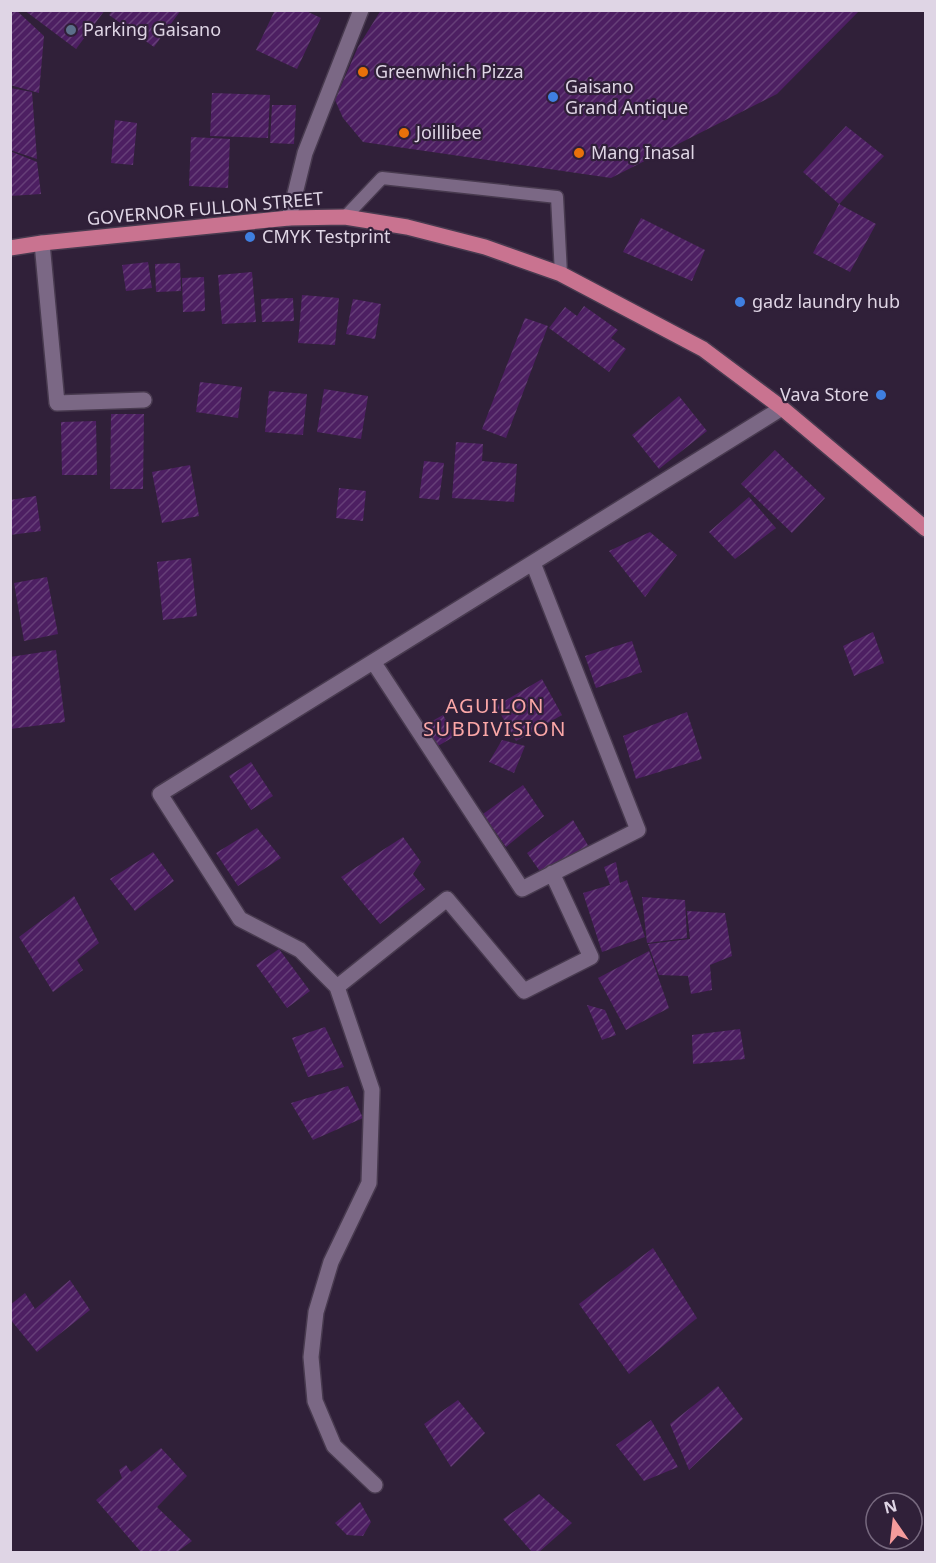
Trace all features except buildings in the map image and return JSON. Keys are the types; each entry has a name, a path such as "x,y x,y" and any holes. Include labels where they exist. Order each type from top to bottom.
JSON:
{"main road":[{"name":"GOVERNOR FULLON STREET","path":"10,248 289,218 345,217 407,227 485,247 561,274 703,349 782,408 926,529"}],"street":[{"path":"289,218 305,153 361,10"},
{"path":"42,243 57,403 144,400"},
{"path":"375,1485 334,1446 315,1401 311,1357 316,1312 330,1262 369,1183 372,1090 337,987 300,950 240,919 160,794 782,408"},
{"path":"374,663 522,889 638,830 533,563"},
{"path":"337,987 447,899 524,992 591,957 552,873"}],"lane":[{"path":"345,217 382,178 557,197 561,274"}],"place":[{"name":"Parking Gaisano","path":"71,30"},
{"name":"Greenwhich Pizza","path":"363,72"},
{"name":"Gaisano Grand Antique","path":"553,97"},
{"name":"Joillibee","path":"404,133"},
{"name":"Mang Inasal","path":"579,153"},
{"name":"CMYK Testprint","path":"250,237"},
{"name":"gadz laundry hub","path":"740,302"},
{"name":"Vava Store","path":"881,395"}],"district":[{"name":"AGUILON SUBDIVISION","path":"495,718"}]}
